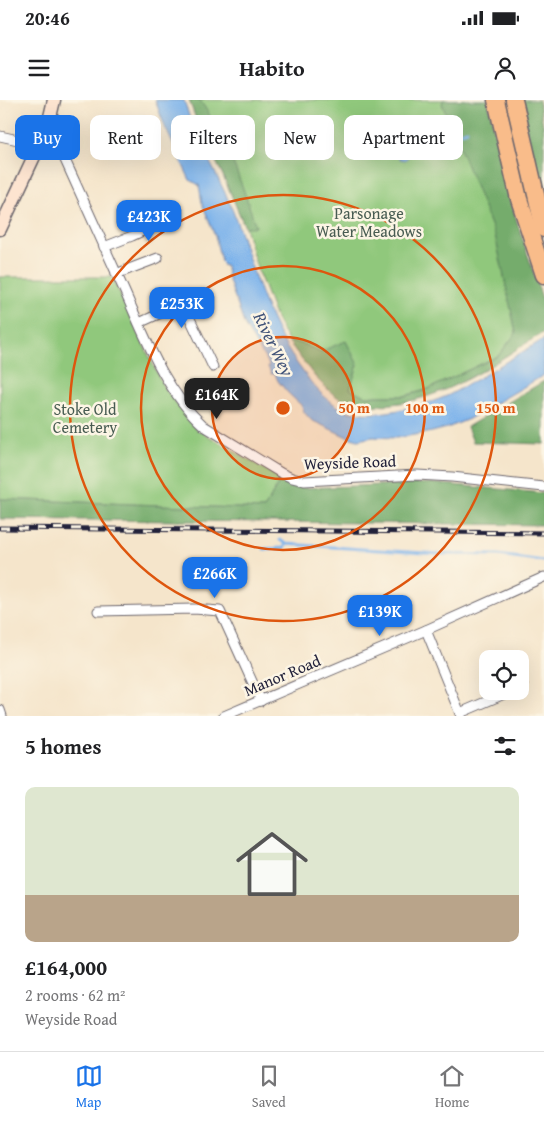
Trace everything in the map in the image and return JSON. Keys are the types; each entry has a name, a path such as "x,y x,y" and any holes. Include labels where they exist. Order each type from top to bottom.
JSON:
{"highway":[{"path":"496,100 519,199 544,275"},
{"path":"514,100 544,229"}],"street":[{"path":"50,115 54,100"},
{"path":"0,136 15,139"},
{"path":"0,229 32,160"},
{"name":"Weyside Road","path":"65,160 165,377 194,417 217,434 292,478 304,481 417,475 544,487"},
{"path":"104,247 151,227 146,209"},
{"path":"116,274 158,258"},
{"path":"139,323 172,308 184,306 213,366"},
{"name":"Manor Road","path":"224,716 426,630 544,577"},
{"path":"98,611 194,609 220,611 261,701"},
{"path":"426,630 461,715 492,700"},
{"path":"0,710 2,716"}],"green space":[{"name":"Parsonage Water Meadows","path":"189,100 466,100 526,335 498,356 426,390 404,396 366,396 316,378 288,341 277,321 257,268 245,227 215,160 255,160 255,115 195,115"},
{"path":"189,100 200,100 209,115 195,115"},
{"path":"443,100 488,100 502,169 544,304 544,332 486,369 446,389 402,403 360,405 351,403 342,400 326,388 288,341 303,344 319,352 346,341 358,365 350,389 366,396 404,396 426,390 498,356 516,333 495,235 463,156 463,115 446,115 442,104"},
{"path":"520,100 539,100 544,131 544,209"},
{"path":"215,160 231,160 256,227 245,227"},
{"name":"Stoke Old Cemetery","path":"0,277 112,277 163,386 195,428 281,479 264,509 0,499"},
{"path":"544,381 544,444 473,442 467,427"},
{"path":"281,479 304,488 431,483 544,493 544,525 0,519 0,499 264,509"}],"water":[{"path":"155,100 184,100 189,115 171,115 171,140"},
{"name":"River Wey","path":"181,160 209,160 232,209 264,302 281,338 308,378 321,393 342,409 353,412 380,413 426,404 453,393 544,339 544,375 469,419 432,432 396,438 373,437 358,440 311,420 301,405 278,381 275,374 271,374 269,365 245,326 228,278 226,266 221,261 215,236 202,203 199,185 190,180"}],"waterway":[{"path":"463,131 467,130"},
{"path":"280,540 286,544 440,554 498,555 544,561"},
{"path":"264,549 284,548 286,544"}],"railway":[{"path":"0,528 544,533"}]}
